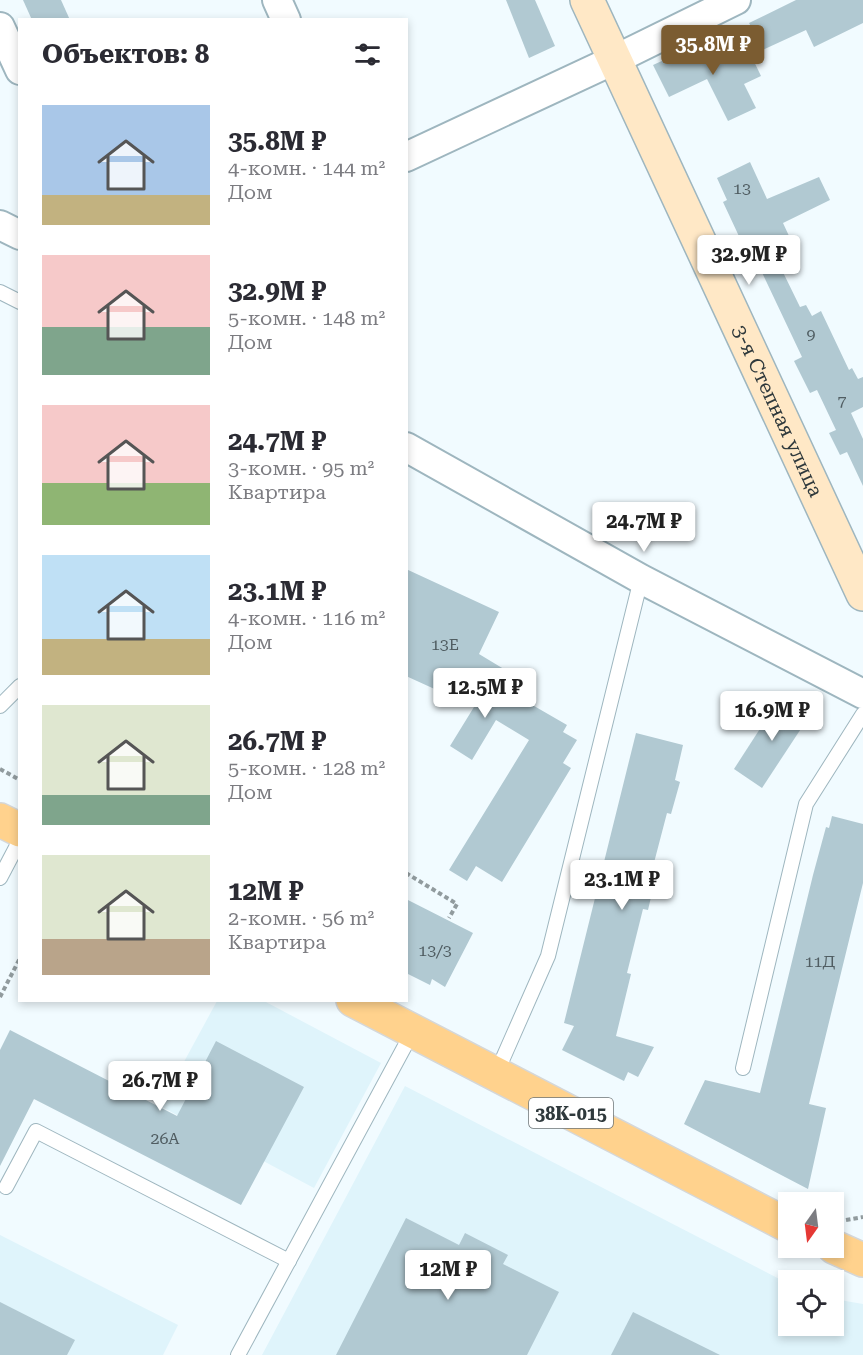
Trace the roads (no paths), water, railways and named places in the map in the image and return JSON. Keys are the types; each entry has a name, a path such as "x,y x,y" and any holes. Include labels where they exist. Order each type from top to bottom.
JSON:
{"main road":[{"path":"0,820 18,829"},
{"name":"38К-015","path":"357,1002 778,1220"},
{"path":"844,1251 863,1260"}],"street":[{"path":"277,0 285,18"},
{"name":"3-я Степная улица","path":"587,0 863,594"},
{"path":"408,156 736,0"},
{"path":"0,27 18,66"},
{"path":"0,225 18,234"},
{"path":"408,448 641,579 863,694"}],"lane":[{"path":"0,292 18,301"},
{"path":"496,1074 548,956 641,579"},
{"path":"0,706 18,688"},
{"path":"744,1068 806,804 863,714"},
{"path":"0,878 18,844"},
{"path":"238,1355 413,1031"},
{"path":"6,1187 36,1131 289,1261"}]}
